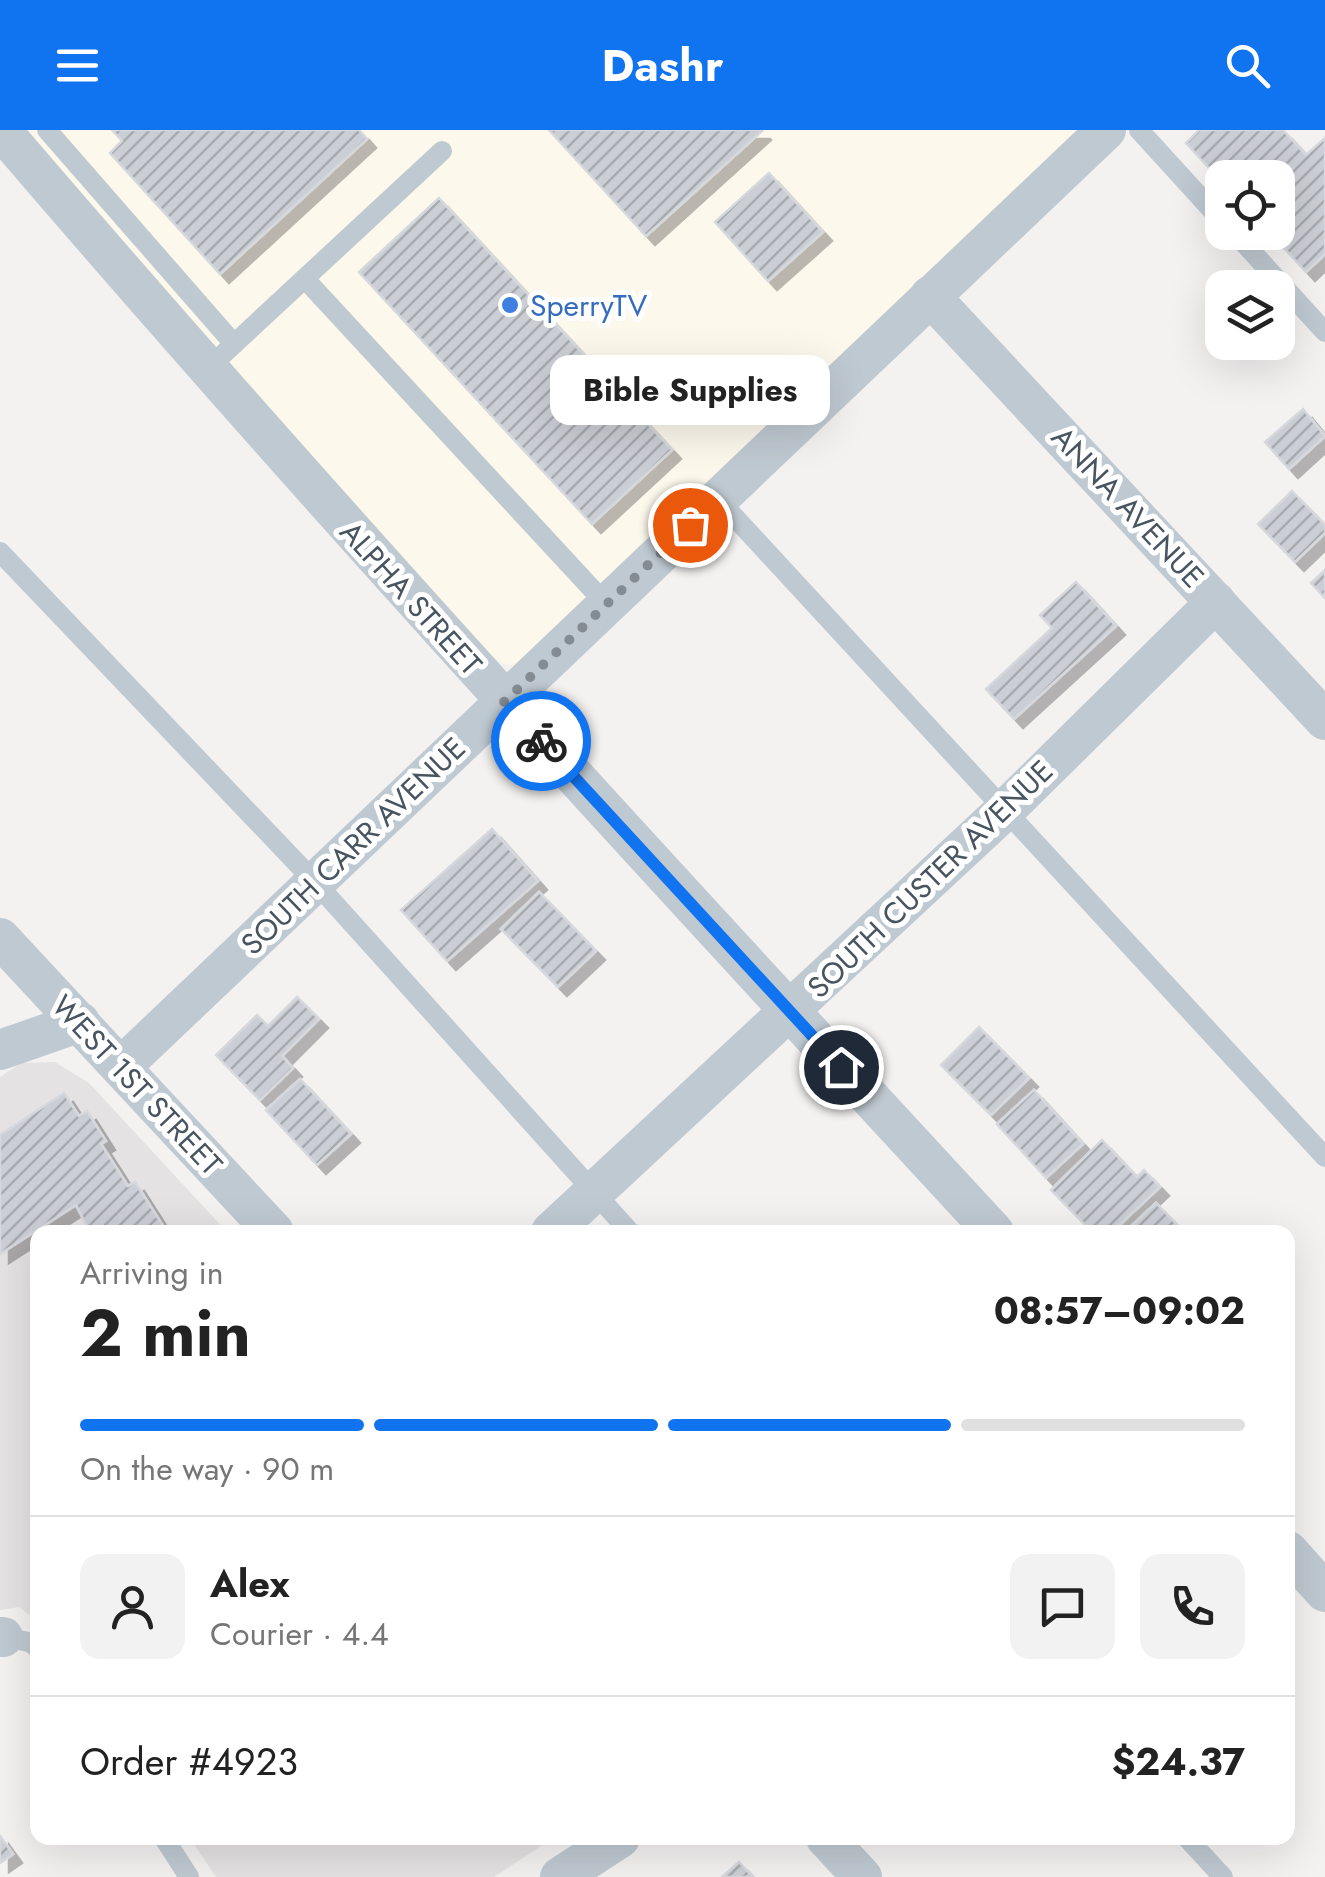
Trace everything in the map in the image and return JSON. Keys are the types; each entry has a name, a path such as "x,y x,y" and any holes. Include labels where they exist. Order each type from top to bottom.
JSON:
{"street":[{"name":"ALPHA STREET","path":"1,130 220,357 504,702 988,1225"},
{"name":"SOUTH CARR AVENUE","path":"122,1066 1106,130"},
{"name":"ANNA AVENUE","path":"930,296 1325,720"},
{"name":"SOUTH CUSTER AVENUE","path":"558,1225 1005,810 1216,602"},
{"name":"WEST 1ST STREET","path":"0,938 268,1225"},
{"path":"0,1050 80,1022"},
{"path":"1295,1559 1325,1592"},
{"path":"560,1877 609,1845"},
{"path":"832,1845 862,1877"}],"lane":[{"path":"47,130 220,357 442,150"},
{"path":"1139,130 1205,202"},
{"path":"1250,250 1325,332"},
{"path":"304,278 606,604"},
{"path":"717,498 1325,1157"},
{"path":"0,552 315,882 623,1225"},
{"path":"168,1845 189,1877"},
{"path":"1193,1845 1223,1877"}],"shaded area":[{"path":"25,130 1085,130 520,666 504,664 487,653 251,398"},
{"path":"55,1062 89,1083 221,1225 30,1225 30,1616 19,1607 0,1610 0,1077 21,1063"},
{"path":"195,1845 542,1845 494,1877 216,1877"}],"building":[{"path":"112,130 359,130 367,139 220,274 110,153 122,141"},
{"path":"549,130 761,130 762,131 646,236"},
{"path":"1199,130 1283,130 1306,155 1325,138 1325,254 1306,272 1286,250 1295,250 1295,160 1205,160 1205,164 1186,143"},
{"path":"769,173 823,232 768,281 715,222"},
{"path":"439,198 672,450 592,524 359,272"},
{"path":"1303,409 1325,436 1289,469 1265,442"},
{"path":"1292,491 1325,525 1325,533 1295,562 1258,524"},
{"path":"1325,570 1325,598 1311,583"},
{"path":"1076,582 1116,626 1014,719 986,689 1052,628 1040,615"},
{"path":"492,829 538,881 447,961 401,910"},
{"path":"539,892 596,951 558,987 501,929"},
{"path":"297,997 319,1019 282,1056 293,1068 260,1100 216,1055 257,1015 268,1026"},
{"path":"979,1027 1029,1078 991,1115 941,1065"},
{"path":"300,1079 351,1134 317,1165 266,1110"},
{"path":"1034,1090 1083,1144 1046,1178 997,1124"},
{"path":"64,1093 79,1116 87,1111 106,1141 101,1144 128,1186 135,1182 163,1225 86,1225 76,1205 45,1225 30,1225 30,1235 0,1254 0,1135"},
{"path":"1102,1140 1137,1177 1144,1170 1160,1187 1119,1225 1085,1225 1051,1190"},
{"path":"1156,1203 1177,1225 1132,1225"},
{"path":"0,1836 13,1854 0,1863"},
{"path":"739,1862 753,1877 722,1877"}],"way so far":[{"path":"541,741 504,702 690,525"}],"place":[{"name":"SperryTV","path":"510,305"},
{"name":"Bible Supplies","path":"690,525"}],"route":[{"path":"541,741 841,1067"}]}
